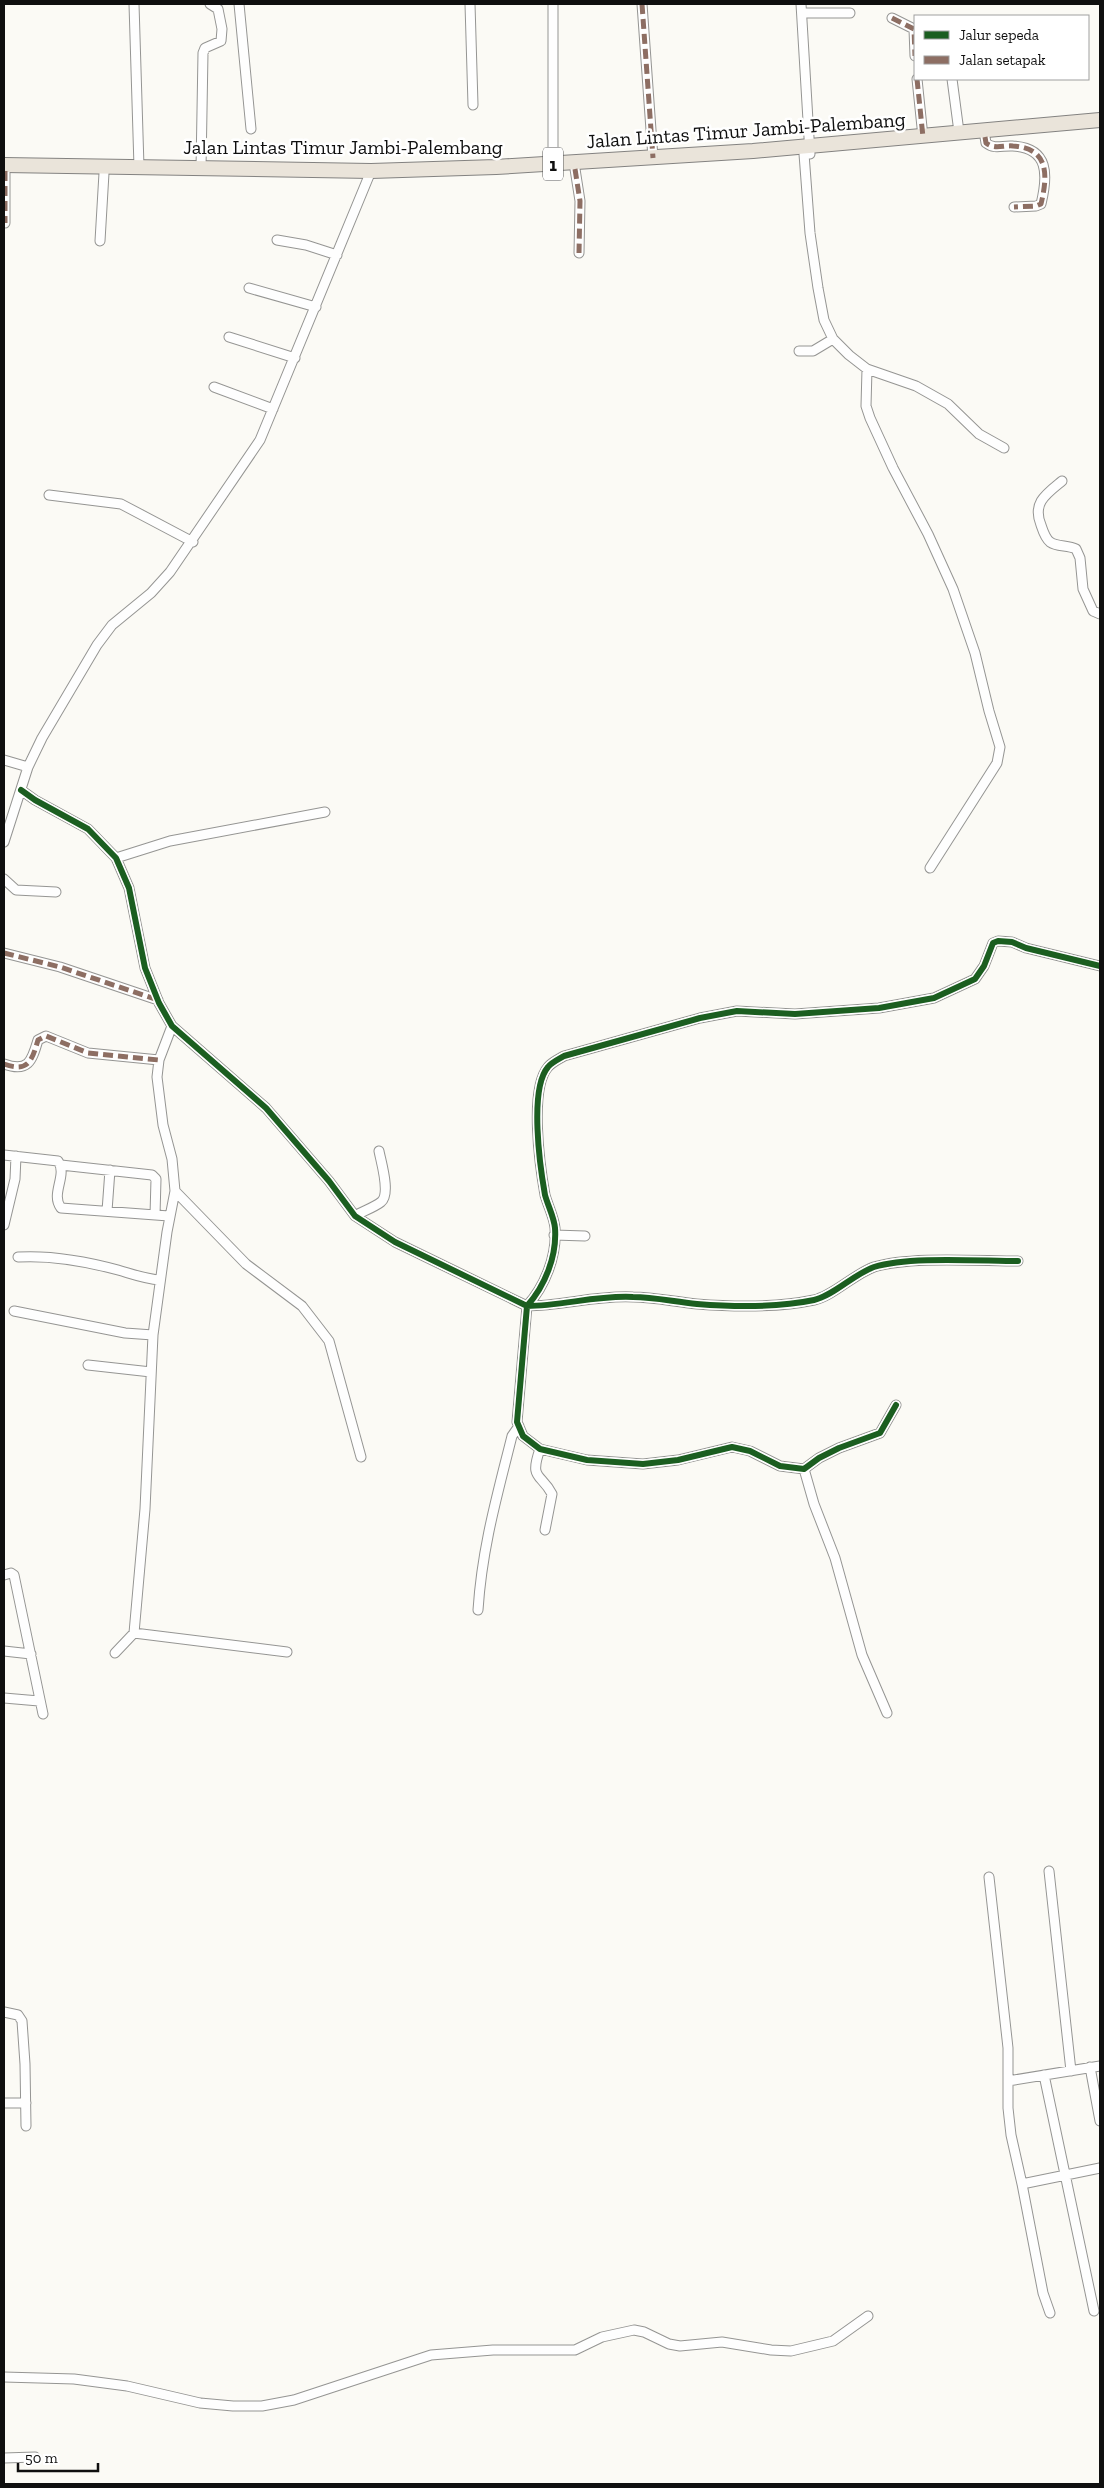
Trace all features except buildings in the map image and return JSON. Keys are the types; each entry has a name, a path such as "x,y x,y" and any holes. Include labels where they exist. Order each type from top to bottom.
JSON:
{"highway":[{"name":"Jalan Lintas Timur Jambi-Palembang","path":"4,169 138,167 370,174 808,151 959,132 1100,121"},
{"name":"Jalan Lintas Timur Jambi-Palembang","path":"4,169 104,173 370,174 575,170 985,137 1100,121"}],"street":[{"path":"134,4 138,167"},
{"path":"201,168 203,52 205,48 221,41 222,36 218,9 210,4"},
{"path":"239,4 251,129"},
{"path":"470,4 473,104"},
{"path":"553,4 553,164"},
{"path":"642,4 653,158"},
{"path":"850,13 801,8 810,232 824,320 834,339 866,373 916,386 948,404 979,434 1004,448"},
{"path":"892,18 914,29"},
{"path":"917,80 923,137"},
{"path":"952,80 959,132"},
{"path":"985,137 986,143 992,147 1012,146 1029,148 1038,154 1043,162 1041,204 1014,207"},
{"path":"4,169 6,222"},
{"path":"575,170 580,201 579,253"},
{"path":"100,241 104,173"},
{"path":"4,842 28,767 56,713 112,625 151,594 193,542 197,532 260,440 370,174"},
{"path":"277,240 306,245 336,255"},
{"path":"249,288 316,307"},
{"path":"229,337 294,358"},
{"path":"799,351 813,351 834,339"},
{"path":"866,373 866,406 870,418 893,468 928,534 953,589 975,653 1000,747 997,763 930,868"},
{"path":"214,387 273,410"},
{"path":"1062,481 1042,498 1037,507 1039,521 1044,535 1050,542 1076,550 1080,558 1083,589 1094,611 1100,614"},
{"path":"49,496 120,504 193,542"},
{"path":"4,760 28,767"},
{"path":"21,790 35,800 88,828 116,858 129,888 145,968 158,1000 172,1026 266,1108 355,1216 395,1242 527,1306 550,1306 598,1297 625,1297 705,1304 781,1305 817,1300 874,1267 913,1262 1018,1261"},
{"path":"116,858 170,841 325,812"},
{"path":"4,879 16,890 56,892"},
{"path":"896,1405 880,1433 826,1455 804,1469 780,1466 750,1450 732,1447 678,1460 643,1464 587,1460 540,1449 523,1436 517,1422 527,1306 536,1296 549,1270 554,1234 538,1150 538,1095 548,1067 564,1056 700,1018 737,1011 795,1014 879,1008 934,998 975,979 984,966 993,943 998,941 1012,942 1026,948 1100,966"},
{"path":"4,953 60,967 158,1000"},
{"path":"115,1653 134,1632 145,1509 153,1335 169,1216 175,1191 172,1159 157,1077 159,1060 172,1026"},
{"path":"4,1064 16,1067 29,1064 38,1040 46,1036 88,1053 159,1060"},
{"path":"355,1216 381,1202 384,1197 384,1180 379,1151"},
{"path":"4,1155 58,1161 61,1165 152,1175 156,1179 155,1215"},
{"path":"4,1225 12,1195 16,1156"},
{"path":"61,1165 56,1198 61,1208 169,1216"},
{"path":"107,1211 110,1170"},
{"path":"175,1191 246,1264 302,1306 329,1341 361,1456"},
{"path":"4,1207 12,1195"},
{"path":"554,1234 585,1236"},
{"path":"18,1257 54,1256 118,1270 145,1279 160,1280"},
{"path":"14,1311 125,1333 153,1335"},
{"path":"88,1366 152,1372"},
{"path":"478,1610 481,1568 491,1517 512,1436 519,1426"},
{"path":"540,1449 536,1461 537,1476 552,1494 545,1530"},
{"path":"804,1469 814,1504 835,1558 862,1655 888,1712"},
{"path":"4,1576 11,1573 14,1575 42,1714"},
{"path":"134,1632 287,1652"},
{"path":"4,1651 31,1654"},
{"path":"4,1698 38,1701"},
{"path":"1049,1871 1071,2071"},
{"path":"989,1877 1008,2048 1008,2108 1011,2135 1043,2293 1050,2313"},
{"path":"4,2012 18,2015 22,2021 26,2126"},
{"path":"1008,2081 1100,2066"},
{"path":"1090,2067 1100,2121"},
{"path":"1044,2075 1067,2174 1094,2311"},
{"path":"4,2103 26,2103"},
{"path":"1022,2184 1100,2168"},
{"path":"4,2377 74,2379 128,2386 200,2403 262,2406 294,2400 431,2355 493,2350 575,2350 602,2337 634,2330 644,2332 669,2344 680,2346 722,2342 771,2350 791,2351 832,2341 868,2316"},
{"path":"4,2458 35,2457"}],"marked path":[{"path":"642,4 653,158"},
{"path":"892,18 914,29"},
{"path":"917,80 923,137"},
{"path":"985,137 986,143 989,145 999,147 1013,146 1034,152 1040,158 1043,165 1045,183 1041,204 1014,207"},
{"path":"575,169 580,201 579,253"},
{"path":"5,171 5,223"},
{"path":"4,953 60,967 158,1000"},
{"path":"4,1064 24,1066 31,1059 38,1040 46,1036 88,1053 159,1060"}],"cycle path":[{"path":"21,790 35,800 88,829 116,858 129,888 145,968 159,1003 172,1026 266,1108 329,1181 355,1216 395,1242 527,1306 544,1280 552,1260 555,1239 555,1228 545,1195 539,1148 537,1110 539,1092 542,1078 548,1067 564,1056 700,1018 737,1011 795,1014 879,1008 934,998 975,979 984,966 993,943 998,941 1012,942 1026,948 1100,966"},
{"path":"896,1405 880,1433 839,1448 819,1458 804,1469 780,1466 750,1451 732,1447 678,1460 643,1464 587,1460 540,1449 523,1436 517,1422 527,1306 619,1297 649,1298 726,1306 800,1303 821,1298 866,1270 889,1264 925,1260 1018,1261"}]}
